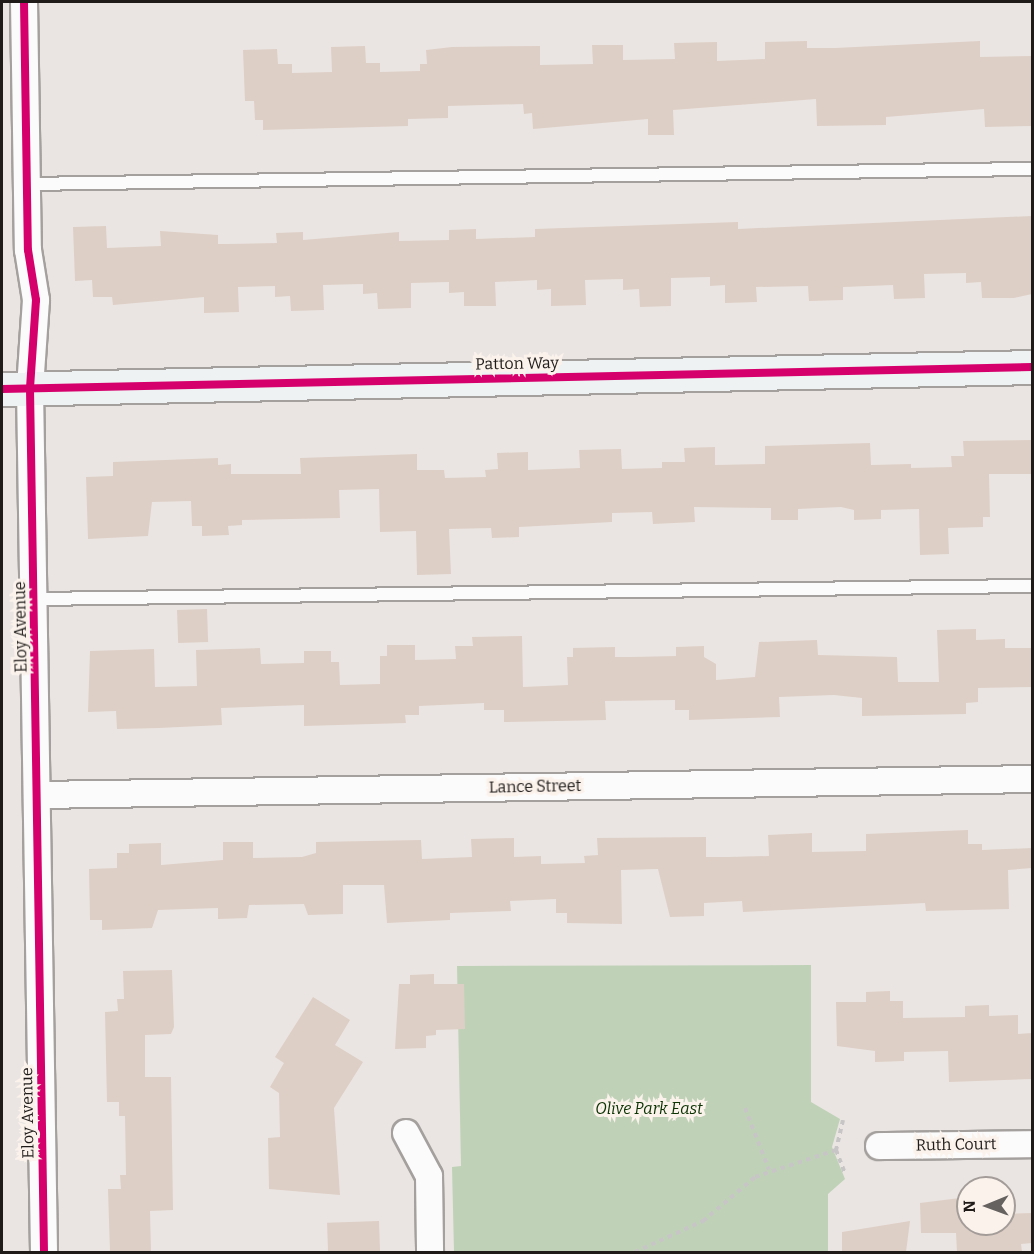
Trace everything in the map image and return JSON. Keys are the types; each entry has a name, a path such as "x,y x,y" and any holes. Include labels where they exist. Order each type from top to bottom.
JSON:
{"street":[{"name":"Eloy Avenue","path":"24,2 27,184 36,300 16,389 34,599 44,1252"},
{"name":"Patton Way","path":"16,389 1032,367"},
{"name":"Lance Street","path":"38,795 1032,779"},
{"path":"406,1133 429,1176 430,1252"},
{"name":"Ruth Court","path":"879,1146 1032,1144"}],"lane":[{"path":"27,184 1032,169"},
{"path":"34,599 1032,586"}],"path":[{"path":"745,1108 769,1170"},
{"path":"843,1120 836,1150 845,1174"},
{"path":"635,1252 703,1221 740,1185 769,1170 836,1150"}],"green space":[{"name":"Olive Park East","path":"811,965 811,1102 840,1119 832,1147 845,1179 828,1194 828,1252 454,1252 452,1167 461,1166 457,966"}],"building":[{"path":"807,41 807,48 835,48 980,41 980,57 1032,56 1032,126 985,127 984,109 886,117 886,125 817,126 816,99 673,110 674,135 648,135 648,119 533,129 532,113 524,114 523,104 448,106 448,118 408,119 408,126 263,130 263,120 255,120 254,101 245,101 243,50 277,49 278,64 292,64 292,73 332,72 331,47 365,46 366,63 380,63 380,72 420,71 420,64 427,64 426,50 452,47 540,46 540,65 593,64 592,45 623,45 623,60 675,59 674,43 717,42 717,61 765,59 765,42"},
{"path":"1032,216 1032,294 1014,298 982,298 981,282 966,283 966,273 924,274 925,298 894,299 893,285 843,287 843,300 809,301 808,286 756,287 757,302 725,303 725,285 710,286 710,277 671,278 671,306 640,307 639,289 623,290 623,279 585,280 586,305 551,306 551,289 537,290 537,280 495,282 496,306 464,306 464,292 449,293 449,282 411,283 411,308 378,309 377,293 363,294 363,284 323,285 324,310 291,311 290,296 275,297 275,286 238,287 239,312 204,313 204,297 113,305 112,297 93,297 92,280 75,281 73,227 106,226 107,248 161,246 160,231 218,235 218,244 227,244 277,243 276,233 303,232 303,240 399,232 399,241 449,240 449,230 476,229 476,239 535,237 535,229 738,222 738,229"},
{"path":"1032,440 1032,474 989,474 990,517 983,517 983,527 948,528 949,554 920,555 919,509 881,510 881,519 854,520 854,510 841,507 798,509 798,520 771,520 771,508 694,507 695,522 653,524 652,512 612,513 612,522 519,527 519,537 492,538 491,528 449,529 451,574 417,575 416,531 380,532 379,489 339,490 340,518 242,520 242,525 228,526 229,535 202,536 202,526 192,526 191,501 152,502 148,536 88,539 86,477 113,476 113,462 218,458 218,465 231,464 231,474 301,474 300,458 417,454 417,470 444,470 445,478 486,477 485,470 498,469 497,453 528,452 528,470 580,468 579,450 621,449 622,469 662,468 662,462 685,462 684,448 715,447 715,465 765,464 765,446 870,443 871,465 911,464 911,468 952,467 951,456 964,456 963,441"},
{"path":"207,609 208,642 178,643 177,610"},
{"path":"976,629 976,640 1005,639 1005,648 1032,648 1032,687 978,688 978,702 966,703 966,714 862,716 862,698 834,695 779,697 780,717 689,720 689,710 675,710 675,700 605,701 606,720 504,722 504,710 484,710 484,703 419,706 419,715 405,715 406,723 304,726 304,705 221,708 222,725 117,729 116,711 88,712 90,651 154,649 155,687 197,686 196,650 260,648 261,664 304,663 304,651 331,651 331,662 339,662 340,685 380,684 380,656 387,656 387,645 415,645 415,660 456,659 455,646 473,646 472,637 522,636 523,687 568,685 567,657 573,657 573,648 615,647 615,657 632,657 676,656 676,647 704,646 704,657 716,664 716,680 755,677 759,642 817,640 818,655 897,657 898,682 939,682 937,630"},
{"path":"968,830 968,844 982,844 982,850 1032,848 1032,868 1008,870 1009,909 926,911 925,903 743,912 742,901 704,903 704,916 670,917 658,869 621,870 622,924 567,923 567,913 556,913 556,899 510,901 511,911 450,913 450,920 387,923 384,885 343,885 343,914 308,915 304,904 249,905 247,918 218,919 218,908 158,910 152,928 102,930 102,920 90,920 89,869 117,868 117,853 129,853 129,844 161,843 161,865 223,860 223,842 253,842 253,858 302,857 316,853 316,842 421,840 422,859 472,857 471,839 514,838 514,857 541,856 541,864 585,863 584,856 598,855 597,838 706,837 706,857 728,857 769,856 768,835 812,833 812,852 866,851 866,834"},
{"path":"172,970 174,1027 171,1034 145,1035 145,1077 171,1077 173,1210 150,1211 151,1252 110,1252 108,1189 121,1189 120,1175 126,1175 125,1116 119,1116 119,1102 107,1102 105,1012 118,1011 117,999 124,999 123,971"},
{"path":"434,974 434,984 464,984 465,1029 436,1030 436,1035 426,1036 426,1048 395,1049 399,984 410,984 410,975"},
{"path":"890,991 890,1001 903,1001 903,1018 965,1017 965,1006 989,1005 989,1016 1018,1015 1018,1034 1032,1033 1032,1079 949,1082 948,1051 904,1052 904,1061 875,1062 875,1051 837,1046 836,1002 866,1002 866,992"},
{"path":"313,997 350,1020 335,1045 363,1062 334,1108 340,1195 269,1189 268,1138 280,1137 279,1093 270,1087 284,1063 275,1057"},
{"path":"956,1198 956,1233 921,1233 920,1203"},
{"path":"1032,1213 1032,1243 1021,1244 1022,1252 957,1252 956,1236 1016,1236 1016,1214"},
{"path":"379,1221 380,1251 328,1252 327,1223"},
{"path":"910,1221 906,1252 842,1252 842,1232"}],"cycle path":[{"path":"24,2 28,250 36,300 30,389 44,1252"},
{"path":"2,389 1032,367"}]}
